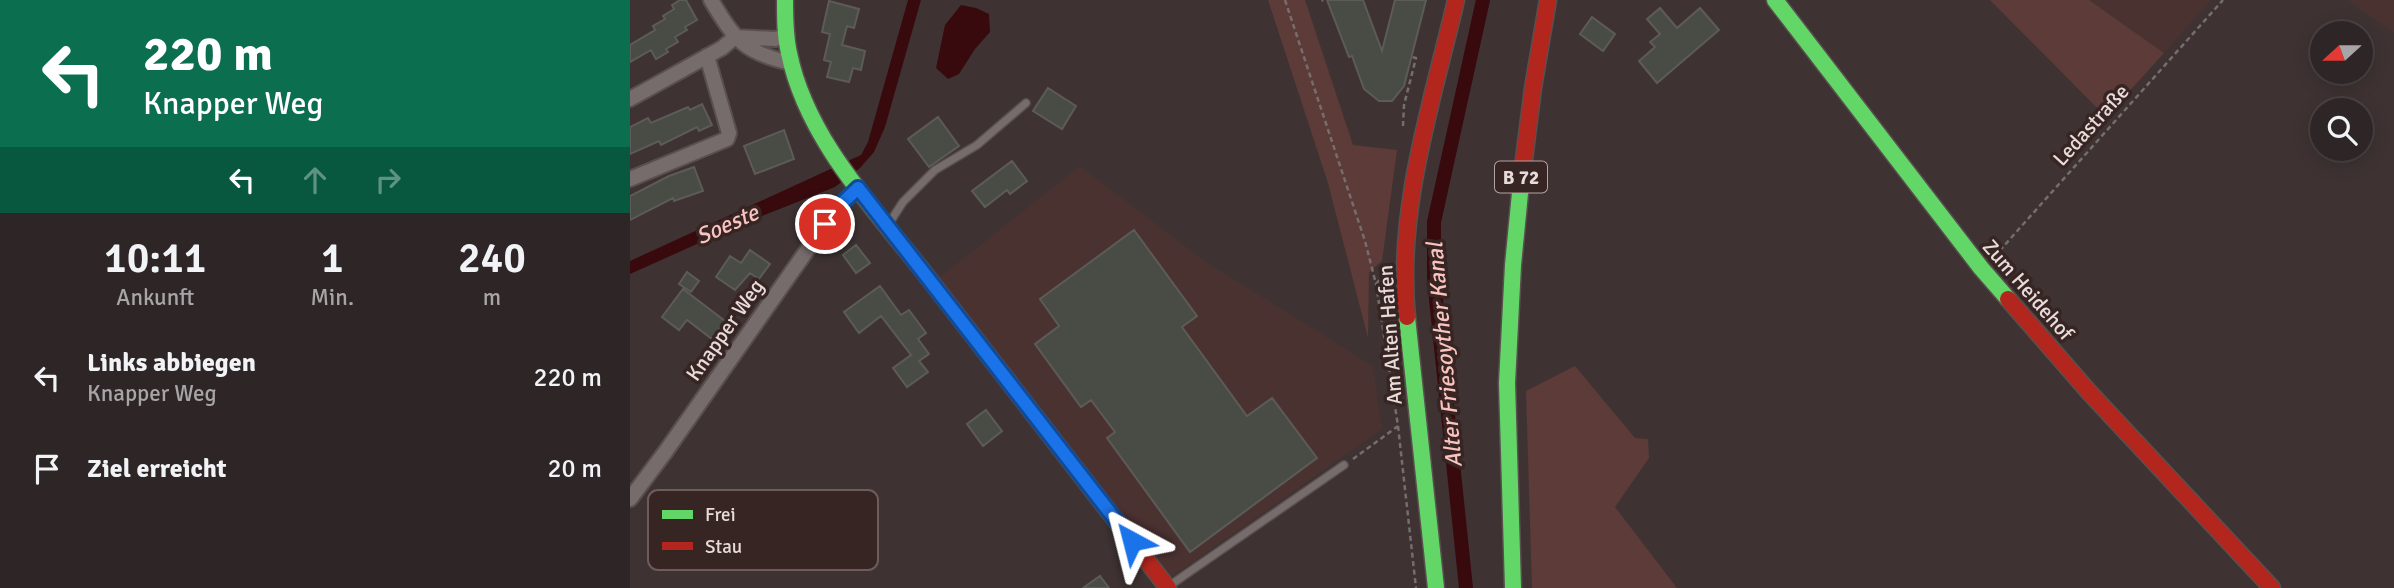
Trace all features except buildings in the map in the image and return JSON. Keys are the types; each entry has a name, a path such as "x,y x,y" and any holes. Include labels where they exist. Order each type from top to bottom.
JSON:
{"main road":[{"path":"785,0 791,63 810,116 833,155 1167,588"},
{"name":"Am Alten Hafen","path":"1436,588 1405,298 1406,247 1420,147 1456,0"},
{"name":"B 72","path":"1513,588 1507,441 1509,342 1518,207 1536,62 1548,0"},
{"name":"Zum Heidehof","path":"1775,0 1981,268 2088,392 2272,588"}],"street":[{"path":"711,0 745,48 791,63"},
{"path":"630,99 708,56 736,37 775,39 787,36"},
{"path":"630,178 727,139 729,133 708,56"},
{"name":"Knapper Weg","path":"630,499 855,185"}],"lane":[{"path":"887,225 903,202 935,170 977,145 1026,103"},
{"path":"1167,588 1344,465"}],"path":[{"path":"1285,0 1366,242 1381,315 1398,426 1416,588"},
{"name":"Ledastraße","path":"1981,268 2000,251 2223,0"},
{"path":"1403,126 1404,105 1416,58 1412,57"},
{"path":"1344,465 1398,426"}],"shaded area":[{"path":"1268,0 1305,0 1353,145 1397,150 1382,261 1369,272 1368,338 1328,183"},
{"path":"1990,0 2089,0 2164,53 2106,117"},
{"path":"2089,0 2211,0 2164,53"},
{"path":"2348,0 2394,0 2394,33"},
{"path":"1080,166 1203,260 1373,366 1382,429 1170,578 939,278"},
{"path":"1575,366 1635,438 1648,439 1649,458 1615,507 1677,588 1532,588 1526,391"}],"water":[{"name":"Soeste","path":"908,0 921,0 885,127 874,152 860,168 835,187 737,226 630,274 630,261 861,155 868,142"},
{"path":"961,5 989,14 990,32 959,74 948,79 936,68 945,25"}],"waterway":[{"name":"Alter Friesoyther Kanal","path":"1466,588 1434,280 1434,222 1483,0"}],"traffic: fast":[{"path":"785,0 789,53 810,113 843,169 922,270"},
{"path":"1775,0 1981,268 2008,299"},
{"path":"1513,588 1507,383 1513,265 1521,183"},
{"path":"1407,317 1436,588"}],"traffic: jam":[{"path":"1407,317 1405,277 1411,197 1427,117 1456,0"},
{"path":"1521,183 1548,0"},
{"path":"922,270 1168,588"},
{"path":"2008,299 2089,392 2272,588"}],"route":[{"path":"825,224 858,188 1132,541"}]}
